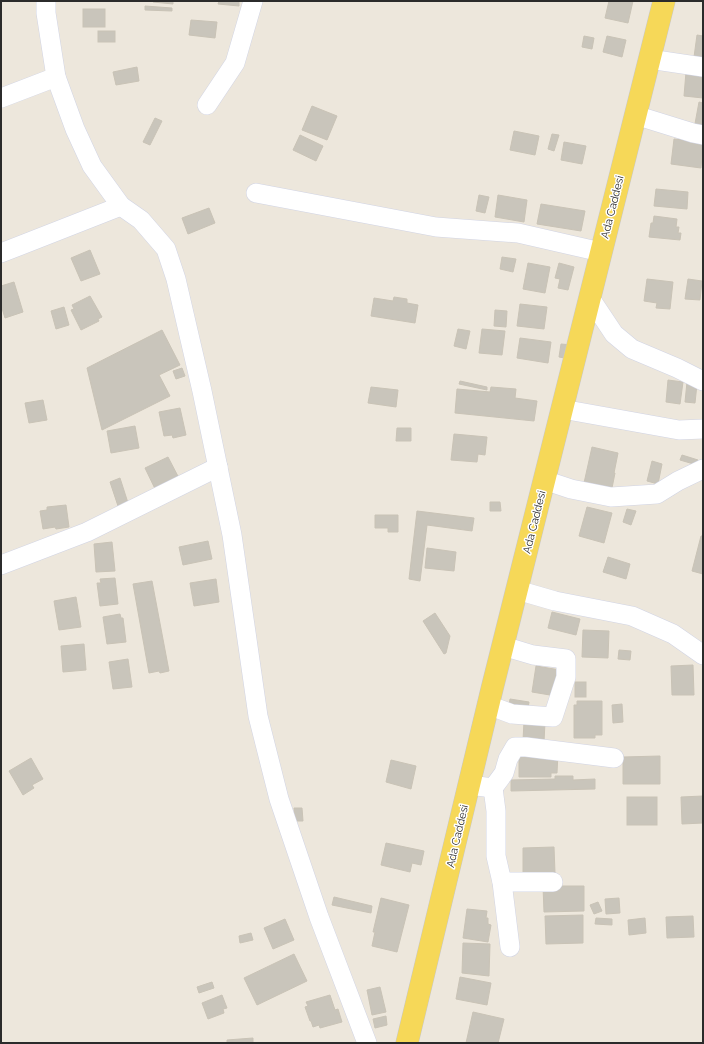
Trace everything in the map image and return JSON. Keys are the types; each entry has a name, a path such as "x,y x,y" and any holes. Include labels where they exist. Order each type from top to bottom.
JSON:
{"main road":[{"name":"Ada Caddesi","path":"407,1043 488,705 664,1"}],"street":[{"path":"46,1 46,13 56,77 75,129 92,166 121,206 141,220 166,249 176,279 232,535 258,716 278,799 319,917 367,1043"},
{"path":"207,105 235,63 253,1"},
{"path":"649,59 703,67"},
{"path":"1,98 56,77"},
{"path":"635,115 703,135"},
{"path":"256,193 436,227 518,233 601,252"},
{"path":"1,252 121,206"},
{"path":"590,298 614,334 632,349 703,381"},
{"path":"562,409 679,430 703,429"},
{"path":"1,565 87,532 218,467"},
{"path":"544,480 571,489 611,497 657,494 678,480 703,469"},
{"path":"517,590 555,601 632,616 673,634 703,655"},
{"path":"488,705 512,714 553,717 566,677 566,659 533,655 503,646"},
{"path":"510,947 502,882 496,856 496,811 493,788 504,773 508,759 515,747 526,747 614,758"},
{"path":"469,785 493,788"},
{"path":"502,882 552,882"}],"building":[{"path":"173,1 173,4 153,2"},
{"path":"219,1 239,1 239,6 218,4"},
{"path":"609,1 633,1 628,23 605,18"},
{"path":"145,6 172,8 172,11 145,10"},
{"path":"83,9 105,9 105,27 83,27"},
{"path":"191,20 217,22 215,38 189,35"},
{"path":"98,31 115,31 115,42 98,42"},
{"path":"697,35 703,36 703,58 694,57"},
{"path":"584,36 594,38 592,49 582,47"},
{"path":"607,36 626,40 622,57 603,52"},
{"path":"137,67 139,81 116,85 113,72"},
{"path":"686,72 703,74 703,98 684,96"},
{"path":"699,102 703,103 703,131 694,129"},
{"path":"312,106 337,116 327,140 302,130"},
{"path":"155,118 162,121 150,145 143,142"},
{"path":"514,131 539,136 535,155 510,150"},
{"path":"552,134 559,135 554,151 548,149"},
{"path":"300,135 323,146 316,161 293,150"},
{"path":"674,139 703,142 701,168 671,164"},
{"path":"564,142 586,146 582,164 561,160"},
{"path":"656,189 688,192 687,209 654,206"},
{"path":"479,195 489,197 485,213 476,211"},
{"path":"498,195 527,200 524,222 495,217"},
{"path":"541,204 585,211 581,231 537,224"},
{"path":"209,208 215,223 188,234 182,218"},
{"path":"654,216 677,219 676,227 679,227 678,233 681,233 680,240 649,237 651,223 653,223"},
{"path":"90,250 100,274 81,281 71,258"},
{"path":"502,257 516,259 513,272 500,269"},
{"path":"528,263 550,267 545,293 523,289"},
{"path":"559,263 574,267 568,290 558,288 560,279 555,278"},
{"path":"647,279 673,282 670,309 656,308 657,303 644,301"},
{"path":"688,279 702,281 700,300 685,299"},
{"path":"14,282 23,312 5,318 1,305 1,286"},
{"path":"90,296 102,317 98,319 99,321 81,330 71,310 74,309 72,305"},
{"path":"394,297 407,299 407,303 418,305 415,323 371,316 374,298 393,301"},
{"path":"520,304 547,307 544,329 517,326"},
{"path":"64,307 69,325 56,329 51,311"},
{"path":"495,310 507,311 506,327 494,326"},
{"path":"458,329 470,331 466,349 454,346"},
{"path":"482,329 505,331 502,355 479,353"},
{"path":"162,330 180,365 159,375 170,396 102,430 87,368"},
{"path":"520,338 551,342 548,363 517,358"},
{"path":"561,344 572,345 570,359 559,357"},
{"path":"182,368 185,376 176,379 173,371"},
{"path":"668,380 683,382 680,404 666,402"},
{"path":"460,381 487,387 487,390 459,384"},
{"path":"687,382 697,384 695,403 685,402"},
{"path":"371,387 398,390 396,407 368,403"},
{"path":"491,387 516,389 515,398 537,401 534,421 455,413 457,389 490,392"},
{"path":"43,400 47,420 29,423 25,403"},
{"path":"180,408 186,435 173,438 172,435 164,436 159,412"},
{"path":"135,426 139,448 111,453 107,431"},
{"path":"397,428 411,428 411,441 396,441"},
{"path":"454,434 487,437 485,455 478,454 477,462 451,460"},
{"path":"592,447 618,453 611,493 584,483"},
{"path":"682,455 698,460 697,465 680,460"},
{"path":"168,457 182,484 158,495 145,468"},
{"path":"652,461 662,464 658,484 647,481"},
{"path":"120,478 129,506 119,509 110,482"},
{"path":"490,502 500,502 501,511 490,511"},
{"path":"66,505 69,527 43,529 40,511 47,510 47,507"},
{"path":"587,507 612,513 604,543 579,536"},
{"path":"627,509 636,511 631,525 623,522"},
{"path":"417,511 474,518 472,531 427,525 420,581 409,579"},
{"path":"375,515 398,515 398,532 388,532 388,528 375,528"},
{"path":"701,536 703,536 703,574 692,571"},
{"path":"208,541 212,559 183,565 179,547"},
{"path":"112,542 115,571 96,572 94,544"},
{"path":"427,548 456,552 454,571 425,568"},
{"path":"608,557 630,564 626,579 603,572"},
{"path":"115,578 118,604 100,606 97,583 101,583 100,579"},
{"path":"216,579 219,602 194,606 190,583"},
{"path":"152,581 169,671 160,673 159,671 149,673 133,584"},
{"path":"76,597 81,627 59,630 54,601"},
{"path":"552,612 580,619 576,635 548,628"},
{"path":"435,613 450,636 446,653 444,654 423,621"},
{"path":"120,614 121,618 123,618 126,642 107,644 103,617"},
{"path":"583,630 609,631 608,658 582,657"},
{"path":"84,644 86,670 63,672 61,646"},
{"path":"619,650 631,651 630,660 618,659"},
{"path":"128,659 132,687 113,689 109,662"},
{"path":"693,665 694,695 672,695 671,666"},
{"path":"536,666 560,670 556,696 532,692"},
{"path":"575,682 586,682 586,697 575,697"},
{"path":"510,699 529,702 528,709 509,706"},
{"path":"577,701 602,701 602,735 595,735 595,738 574,738 574,705 577,705"},
{"path":"622,704 623,722 613,723 612,705"},
{"path":"524,721 545,722 544,742 523,741"},
{"path":"519,753 558,753 557,773 551,773 551,777 519,777"},
{"path":"660,756 660,784 623,784 623,757"},
{"path":"31,758 43,779 32,785 34,788 23,795 9,771"},
{"path":"391,760 416,766 411,789 386,782"},
{"path":"555,776 573,776 573,780 595,779 595,789 511,791 511,780 555,779"},
{"path":"703,796 703,823 682,824 681,797"},
{"path":"627,797 657,797 657,825 627,825"},
{"path":"294,808 302,808 303,821 295,821"},
{"path":"386,843 424,851 421,865 412,863 410,872 381,865"},
{"path":"554,847 555,873 523,873 523,848"},
{"path":"543,886 584,886 584,911 544,912"},
{"path":"334,897 372,906 371,913 332,905"},
{"path":"381,898 409,905 397,952 372,946 375,932 373,932"},
{"path":"619,898 620,913 606,914 605,899"},
{"path":"598,902 602,911 594,914 590,905"},
{"path":"467,909 487,911 486,918 488,918 488,924 491,925 488,942 463,938"},
{"path":"583,915 583,943 546,944 545,916"},
{"path":"693,916 694,937 667,938 666,917"},
{"path":"596,918 612,919 612,925 595,924"},
{"path":"645,918 646,933 629,935 628,920"},
{"path":"285,919 294,940 273,949 264,928"},
{"path":"251,933 253,940 240,943 239,936"},
{"path":"463,943 490,944 489,976 462,973"},
{"path":"294,954 307,981 257,1005 244,978"},
{"path":"460,977 491,983 487,1005 456,999"},
{"path":"212,982 214,988 199,993 197,987"},
{"path":"380,987 386,1012 372,1015 367,990"},
{"path":"222,995 227,1008 223,1009 224,1013 208,1019 202,1003"},
{"path":"330,995 335,1010 338,1009 342,1022 320,1028 319,1025 313,1027 305,1007 308,1006 306,1002"},
{"path":"473,1012 504,1019 498,1043 466,1043"},
{"path":"386,1016 387,1025 375,1028 373,1019"},
{"path":"253,1038 253,1043 227,1043 227,1040"}]}
